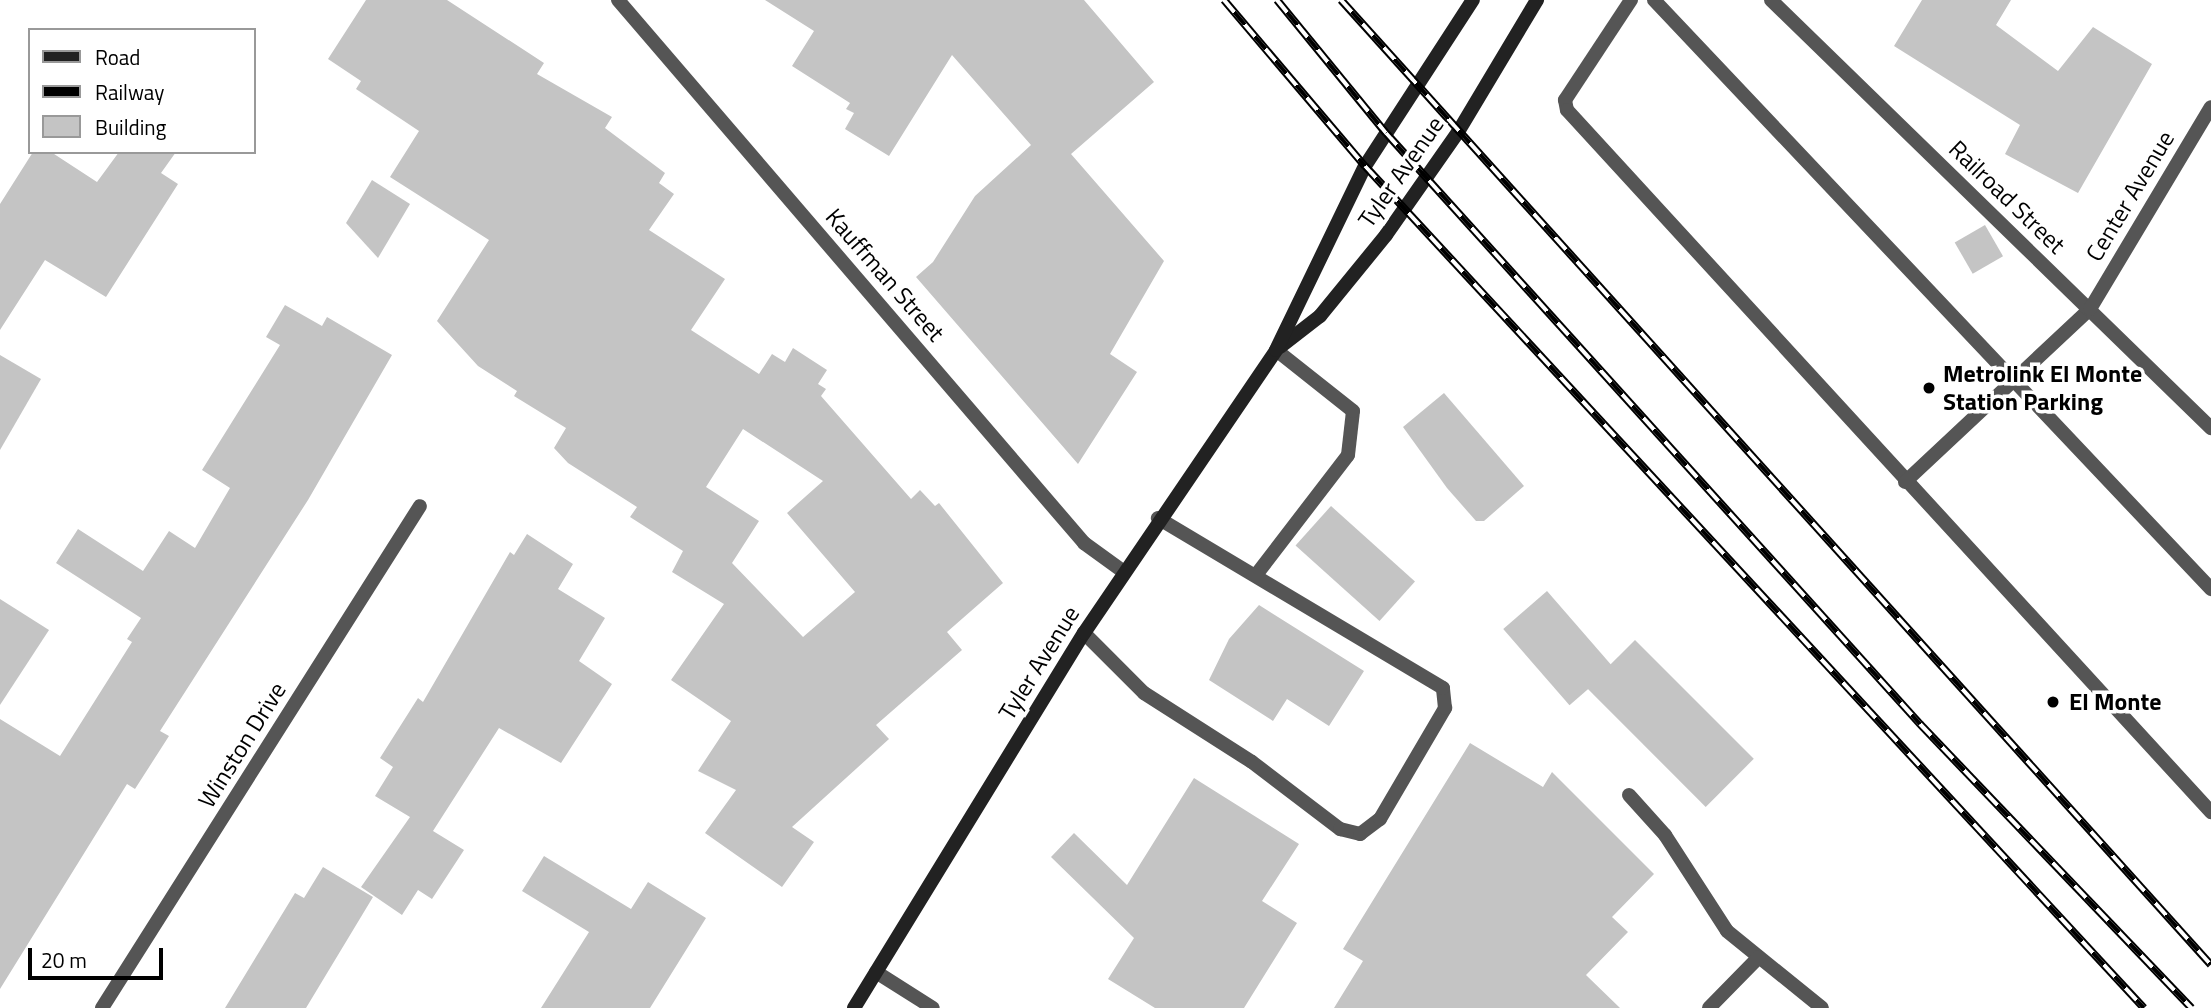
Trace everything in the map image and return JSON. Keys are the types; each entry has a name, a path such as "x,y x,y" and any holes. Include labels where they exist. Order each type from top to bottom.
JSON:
{"main road":[{"name":"Tyler Avenue","path":"854,1008 1084,633 1158,518 1276,349 1365,166 1473,0"},
{"name":"Tyler Avenue","path":"1276,349 1320,316 1386,235 1458,132 1537,0"}],"street":[{"name":"Kauffman Street","path":"618,0 1084,543 1124,572"},
{"path":"1631,0 1565,100 1567,110 1905,482 2211,812"},
{"path":"1654,0 2211,589"},
{"name":"Railroad Street","path":"1771,0 2211,428"},
{"name":"Center Avenue","path":"1905,482 2090,309 2208,117"},
{"path":"1256,575 1348,455 1353,411 1276,349"},
{"name":"Winston Drive","path":"102,1008 420,506"},
{"path":"1084,633 1144,693 1252,762 1340,829 1360,834 1380,819 1448,699 1443,688 1373,642 1158,518"},
{"path":"1629,795 1665,835 1727,931 1822,1008"},
{"path":"1709,1008 1759,957"},
{"path":"876,972 933,1008"}],"building":[{"path":"366,0 447,0 544,63 537,74 612,117 605,128 665,173 659,183 674,194 649,230 725,279 691,330 759,374 772,354 785,362 793,348 827,370 818,384 826,389 821,396 911,499 920,490 935,506 939,503 1003,583 947,632 962,650 876,725 889,739 792,827 814,842 782,887 705,833 736,790 698,771 731,721 671,680 724,604 672,572 683,551 630,517 637,507 568,463 554,448 566,428 514,396 517,391 478,366 437,321 489,240 390,177 419,131 356,89 361,81 328,59","holes":["743,429 823,481 787,513 855,592 803,637 732,563 759,521 706,487"]},
{"path":"765,0 1084,0 1154,82 1071,154 1164,261 1110,354 1137,372 1078,464 916,277 933,262 975,196 1031,145 952,55 889,156 845,129 854,113 846,109 850,103 792,66 814,31"},
{"path":"1922,0 2011,0 1996,25 2058,71 2093,27 2152,64 2078,193 2005,154 2020,125 1894,46"},
{"path":"32,154 54,154 97,182 118,154 175,154 161,173 178,184 106,297 45,260 0,330 0,204"},
{"path":"372,180 410,204 378,258 346,223"},
{"path":"1985,225 2003,256 1973,274 1955,242"},
{"path":"285,305 322,326 327,317 392,355 308,500 160,731 169,736 135,789 127,784 0,989 0,719 60,756 132,642 127,639 141,618 56,563 78,529 143,571 169,531 195,548 230,488 202,470 280,345 266,337"},
{"path":"0,355 41,379 0,450"},
{"path":"1444,393 1524,486 1484,521 1476,521 1447,488 1403,427"},
{"path":"1331,506 1415,582 1380,621 1296,545"},
{"path":"527,534 573,564 558,589 605,618 579,661 612,684 561,763 499,728 433,831 464,850 432,899 418,890 402,915 361,887 410,817 375,796 393,767 380,758 418,698 423,702 510,552 514,555"},
{"path":"1547,591 1613,667 1569,705 1503,629"},
{"path":"0,599 49,630 0,705"},
{"path":"1259,605 1364,671 1329,726 1287,699 1273,721 1209,680 1229,639"},
{"path":"1635,640 1754,759 1706,807 1587,688"},
{"path":"1470,743 1543,787 1552,772 1654,874 1612,917 1628,932 1586,975 1620,1008 1334,1008 1363,961 1343,949"},
{"path":"1194,778 1299,844 1262,901 1297,923 1244,1008 1155,1008 1108,979 1134,938 1051,857 1074,833 1127,885"},
{"path":"544,856 631,909 648,882 706,918 650,1008 541,1008 589,932 522,891"},
{"path":"323,867 373,897 306,1008 225,1008 295,893 304,898"}],"railway":[{"path":"1224,0 1365,166 2144,1008"},
{"path":"1277,0 1386,133 1920,724 2191,1008"},
{"path":"1341,0 2211,965"}],"place":[{"name":"Metrolink El Monte Station Parking","path":"1929,388"},
{"name":"El Monte","path":"2053,702"}]}
